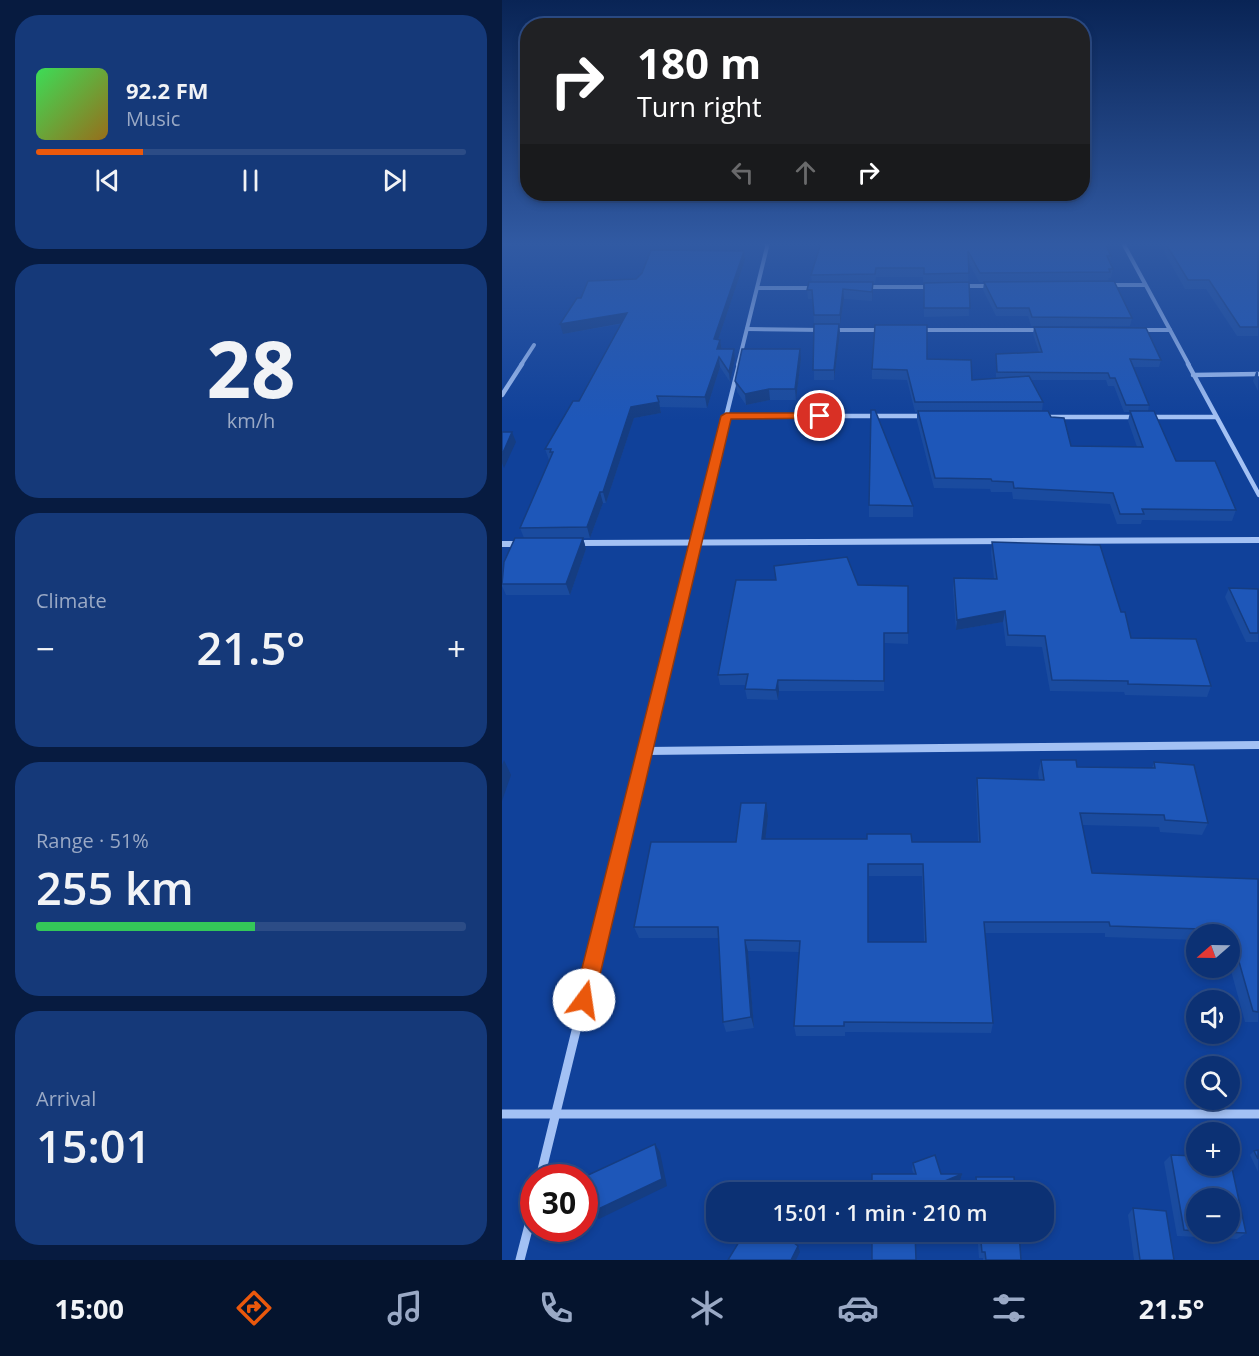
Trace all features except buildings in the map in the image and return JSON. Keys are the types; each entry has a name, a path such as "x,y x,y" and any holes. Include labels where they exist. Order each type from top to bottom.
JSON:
{"street":[{"path":"543,1164 754,302"},
{"path":"1155,302 1258,495"},
{"path":"747,330 888,330"},
{"path":"912,330 1053,330"},
{"path":"1135,330 1170,330"},
{"path":"502,395 535,345"},
{"path":"1194,375 1258,374"},
{"path":"726,416 930,417"},
{"path":"1037,417 1216,417"},
{"path":"567,543 1258,540"},
{"path":"502,544 532,543"},
{"path":"645,751 1258,745"},
{"path":"502,1114 1258,1114"},
{"path":"520,1260 525,1242"}],"route":[{"path":"584,1000 726,416 820,416"}]}
